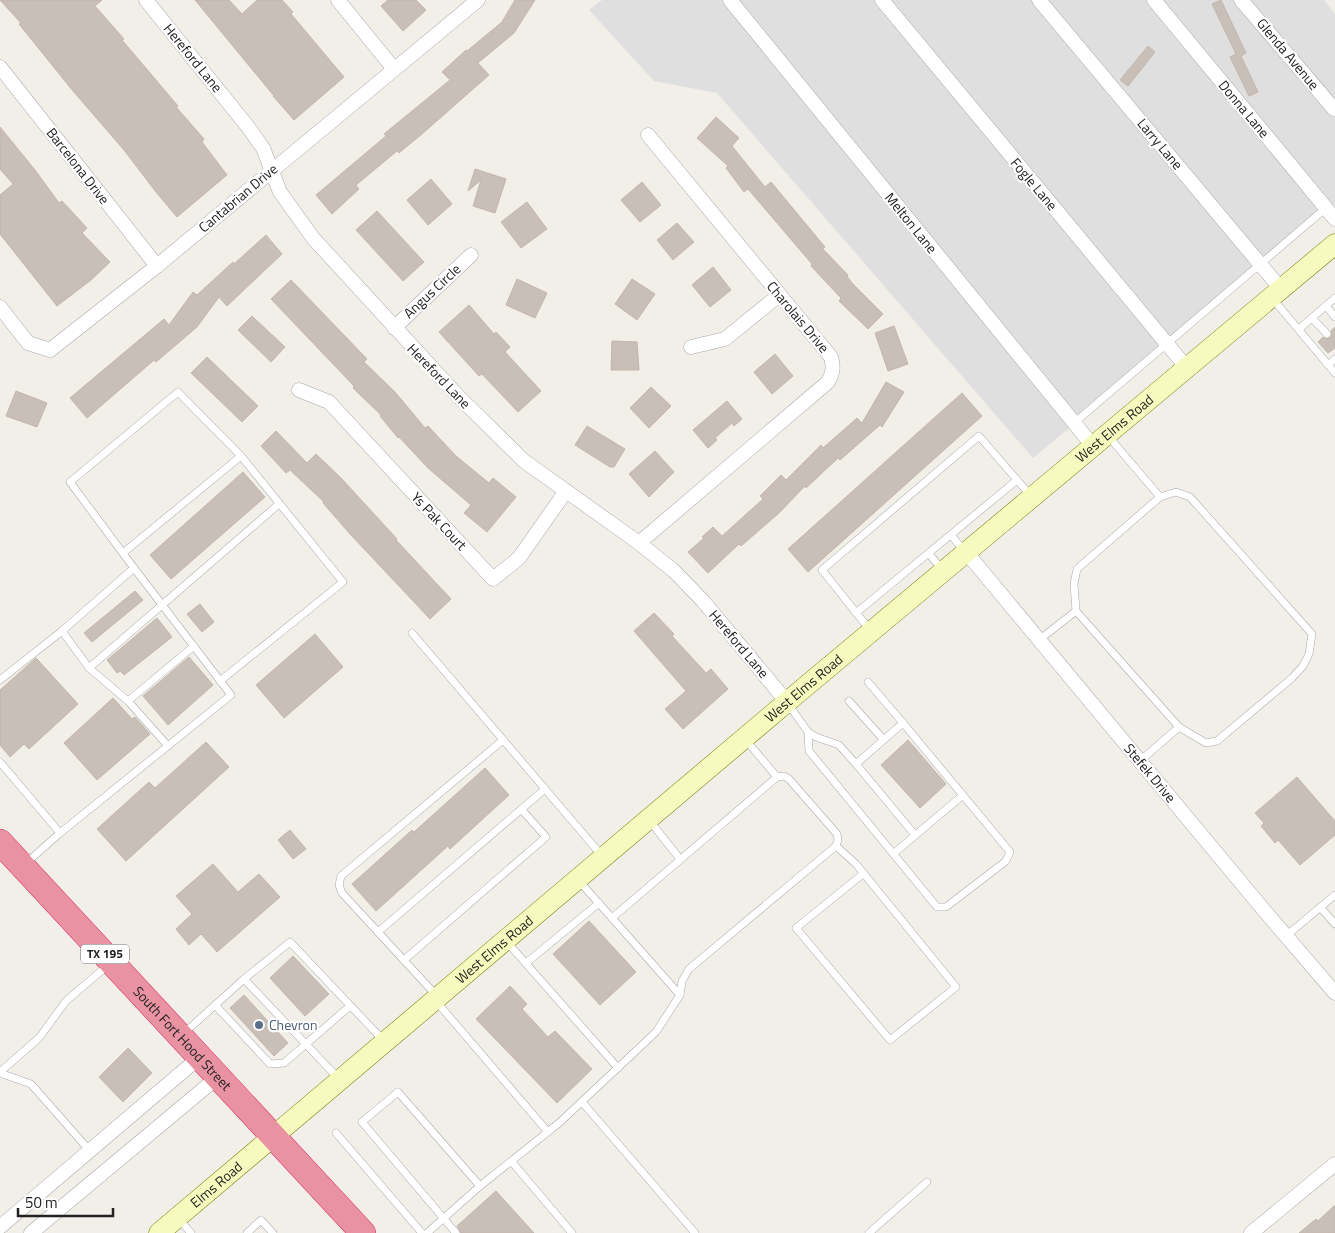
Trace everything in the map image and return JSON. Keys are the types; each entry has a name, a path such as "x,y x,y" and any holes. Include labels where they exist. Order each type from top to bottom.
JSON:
{"highway":[{"name":"South Fort Hood Street","path":"0,842 364,1233"}],"main road":[{"name":"West Elms Road","path":"274,1136 744,738 1335,244"},
{"name":"Elms Road","path":"159,1233 274,1136"}],"street":[{"name":"Hereford Lane","path":"146,0 248,126 263,148 280,192 313,238 394,328 458,396 524,461 639,542 674,571 703,600 787,702"},
{"path":"338,0 394,69"},
{"name":"Cantabrian Drive","path":"0,307 28,343 50,350 156,266 478,0"},
{"name":"Melton Lane","path":"729,0 1074,423 1100,440"},
{"name":"Fogle Lane","path":"882,0 1187,368"},
{"name":"Larry Lane","path":"1039,0 1260,264 1276,293"},
{"name":"Donna Lane","path":"1154,0 1335,219"},
{"name":"Glenda Avenue","path":"1242,0 1334,108"},
{"name":"Barcelona Drive","path":"0,67 156,266"},
{"name":"Charolais Drive","path":"639,542 828,382 834,366 831,357 648,135"},
{"name":"Angus Circle","path":"394,328 471,255"},
{"path":"691,347 726,339 779,295"},
{"name":"Ys Pak Court","path":"299,390 329,402 493,579 520,558 566,491"},
{"name":"Stefek Drive","path":"966,552 1286,936 1335,992"},
{"path":"0,1227 201,1056"},
{"path":"31,1233 219,1076"},
{"path":"1251,1233 1335,1164"}],"lane":[{"path":"1074,423 1326,208"},
{"path":"1276,293 1298,329 1335,373"},
{"path":"1298,329 1335,298"},
{"path":"1326,306 1335,317"},
{"path":"1312,318 1327,334"},
{"path":"1328,365 1335,359"},
{"path":"22,866 231,695 220,681 162,604 134,568 70,482 178,392 241,456 343,582 220,681"},
{"path":"872,632 822,570 979,436 1032,497"},
{"path":"1100,440 1160,498"},
{"path":"123,553 241,456"},
{"path":"856,613 1017,480"},
{"path":"1176,492 1190,497 1312,634 1309,654 1303,666 1292,678 1217,740 1206,743 1179,728 1076,612 1074,584 1076,569 1160,498 1176,492"},
{"path":"89,668 280,504"},
{"path":"951,535 966,552"},
{"path":"928,554 943,571"},
{"path":"0,680 62,631 134,568"},
{"path":"1039,640 1076,612"},
{"path":"62,631 89,668 128,701 168,746"},
{"path":"412,633 603,857"},
{"path":"128,701 194,646"},
{"path":"808,732 809,751 937,906 946,908 1006,861 1010,852 868,682"},
{"path":"849,701 883,739"},
{"path":"787,702 808,732 816,737 839,745 914,835"},
{"path":"856,764 903,723"},
{"path":"1140,761 1179,728"},
{"path":"744,738 776,777"},
{"path":"503,740 341,876 339,885 342,893 437,998 548,1132"},
{"path":"0,762 60,833"},
{"path":"427,1233 480,1186 548,1132 656,1032 680,995 682,981 689,969 836,846 837,834 789,779 784,776 776,777 612,918"},
{"path":"378,932 546,789"},
{"path":"893,854 963,795"},
{"path":"404,960 546,837 522,810"},
{"path":"648,819 680,859"},
{"path":"836,846 864,873 956,987 890,1040 796,928 864,873"},
{"path":"577,880 680,995"},
{"path":"1286,936 1335,895"},
{"path":"526,963 599,903"},
{"path":"1320,907 1335,924"},
{"path":"506,940 618,1068"},
{"path":"181,1036 244,979 290,942 385,1042"},
{"path":"90,1151 31,1084 0,1073 40,1038 66,1000 112,962"},
{"path":"244,979 340,1080"},
{"path":"215,1005 270,1064 284,1063 350,1006"},
{"path":"456,1233 362,1122 398,1092 480,1186"},
{"path":"582,1102 694,1233"},
{"path":"336,1133 422,1233"},
{"path":"512,1162 572,1233"},
{"path":"869,1233 927,1182"},
{"path":"178,1217 191,1233"},
{"path":"247,1233 261,1220 273,1233"}],"shaded area":[{"path":"602,0 1324,0 1335,14 1335,206 1033,458 717,93 654,81 589,10"}],"building":[{"path":"0,0 102,0 95,6 124,39 122,40 204,139 202,142 227,175 177,217 19,24 21,23"},
{"path":"195,0 229,0 242,14 257,0 282,0 293,12 291,14 344,77 294,120"},
{"path":"388,0 416,0 426,10 403,31 381,6"},
{"path":"515,0 535,0 514,33 478,63 489,75 422,134 399,153 397,151 356,185 359,189 332,214 316,195 386,136 384,134 450,80 442,72 466,50 502,22"},
{"path":"1221,0 1246,53 1241,56 1258,92 1249,96 1230,57 1236,54 1212,4"},
{"path":"1148,46 1155,52 1128,86 1120,80"},
{"path":"716,117 739,138 732,146 765,187 771,182 825,247 823,249 848,275 852,283 883,314 868,329 839,301 841,298 811,266 812,264 748,189 744,192 726,168 728,166 697,138"},
{"path":"0,127 59,203 62,201 87,228 82,233 110,262 91,280 57,306 0,234 0,195 13,184 0,169"},
{"path":"475,169 506,179 495,213 473,206 481,180 468,191"},
{"path":"431,179 452,204 428,225 407,200"},
{"path":"642,182 661,205 640,222 621,200"},
{"path":"527,202 547,229 521,248 501,222"},
{"path":"377,211 424,262 403,281 356,230"},
{"path":"677,223 694,242 673,260 657,240"},
{"path":"266,235 282,254 227,306 219,297 197,327 156,362 154,360 87,418 70,398 164,319 169,325 193,292 197,295"},
{"path":"713,267 731,290 710,307 692,285"},
{"path":"517,279 547,293 535,318 506,305"},
{"path":"632,279 655,294 637,320 615,304"},
{"path":"291,280 367,359 364,362 395,392 425,428 428,426 456,456 489,483 493,478 516,497 487,532 464,513 471,505 428,468 398,438 381,415 353,388 354,386 271,299"},
{"path":"469,305 494,334 496,332 510,347 505,352 541,391 518,412 482,374 479,376 439,332"},
{"path":"252,316 285,347 271,362 238,330"},
{"path":"894,326 908,364 888,371 875,333"},
{"path":"1335,327 1335,348 1328,353 1318,342 1323,337 1326,339 1330,338 1332,335 1331,331"},
{"path":"612,341 637,342 639,370 611,370"},
{"path":"775,354 793,376 772,394 754,372"},
{"path":"207,357 258,406 242,422 191,373"},
{"path":"886,382 904,392 882,427 880,425 840,460 838,458 806,488 805,486 778,514 741,546 739,544 708,573 688,552 713,527 722,536 763,499 760,496 781,475 786,480 821,445 823,448 857,418 862,423"},
{"path":"651,387 671,406 649,428 630,408"},
{"path":"16,391 47,403 37,427 6,416"},
{"path":"962,393 982,416 808,572 788,549"},
{"path":"727,401 742,419 734,426 732,423 715,438 717,440 708,448 693,430"},
{"path":"587,426 625,449 614,467 610,467 575,445"},
{"path":"276,431 307,463 316,454 342,479 451,599 430,619 350,534 324,502 290,470 286,473 261,446"},
{"path":"655,451 674,472 649,497 629,474"},
{"path":"243,472 265,497 171,579 150,555"},
{"path":"135,591 143,600 92,642 84,633"},
{"path":"200,604 214,622 202,632 187,614"},
{"path":"654,613 706,673 711,669 728,689 683,729 665,709 686,691 634,631"},
{"path":"157,618 172,637 124,675 120,671 117,673 107,660"},
{"path":"315,634 343,667 284,718 256,685"},
{"path":"189,657 213,685 168,725 143,696"},
{"path":"36,658 78,704 29,749 24,744 10,757 0,745 0,690"},
{"path":"113,698 132,719 135,717 150,734 97,780 64,743"},
{"path":"908,740 946,784 920,808 881,765"},
{"path":"206,742 229,767 126,861 97,829 149,782 155,788"},
{"path":"485,768 509,795 450,849 448,846 376,911 352,884 412,830 414,832"},
{"path":"1297,777 1335,821 1335,835 1300,865 1278,840 1275,843 1261,826 1264,823 1255,813"},
{"path":"290,830 306,849 293,859 278,840"},
{"path":"213,864 238,892 259,874 280,897 217,952 201,934 189,945 176,929 192,914 176,896"},
{"path":"589,921 636,972 600,1005 553,954"},
{"path":"293,956 329,994 305,1016 270,978"},
{"path":"510,986 527,1004 522,1009 548,1037 555,1031 592,1069 557,1103 476,1019"},
{"name":"Chevron","path":"244,995 288,1043 274,1056 230,1008"},
{"path":"128,1048 152,1073 123,1102 99,1077"},
{"path":"496,1191 534,1233 461,1233 457,1226"},
{"path":"1335,1205 1335,1233 1299,1233 1316,1219 1318,1221"}],"place":[{"name":"Chevron","path":"259,1025"}]}
